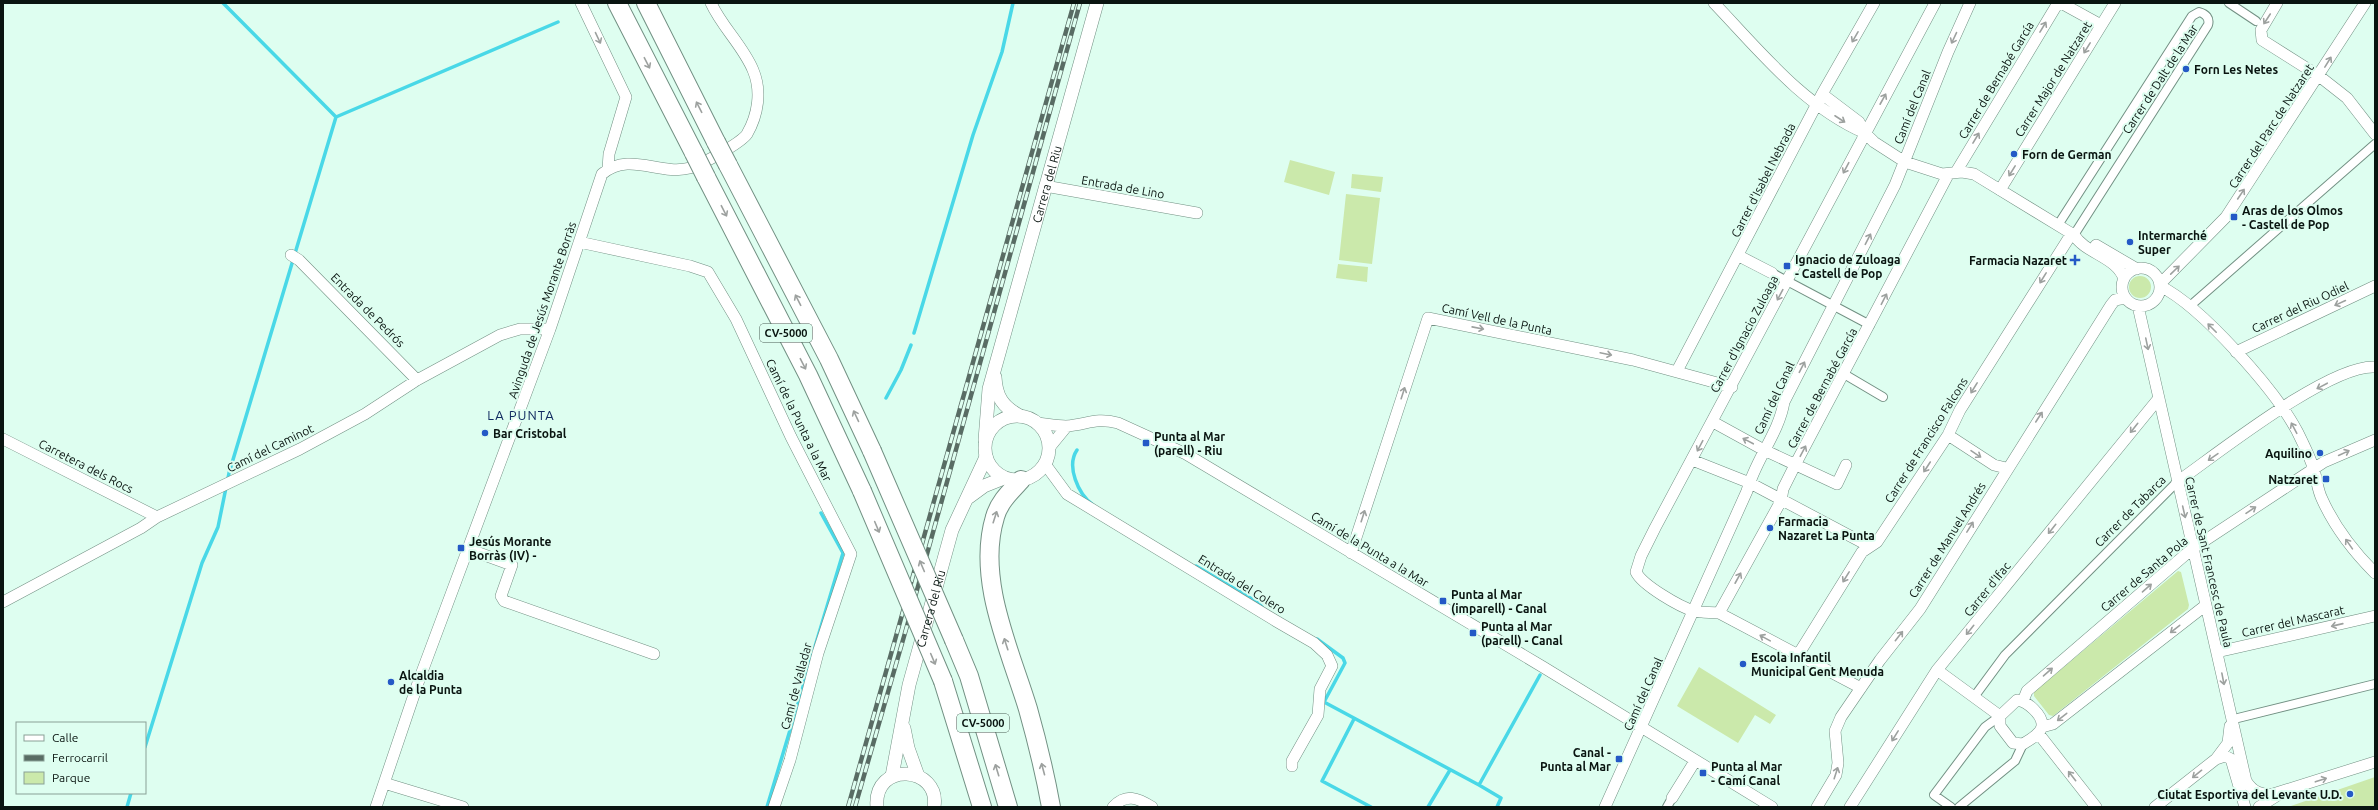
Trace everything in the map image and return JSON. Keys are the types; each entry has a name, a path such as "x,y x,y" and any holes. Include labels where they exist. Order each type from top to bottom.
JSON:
{"highway":[{"name":"CV-5000","path":"617,3 808,375 862,491 942,681 982,807"},
{"name":"CV-5000","path":"646,3 828,359 872,451 969,676 1008,807"},
{"path":"1013,479 995,515 992,528 990,558 992,588 1000,625 1028,709 1052,807"}],"street":[{"path":"581,3 626,97 609,154 608,169"},
{"path":"608,169 620,163 671,170 690,168 716,156 746,136 757,112 758,92 753,70 711,3"},
{"name":"Carrera del Riu","path":"985,440 988,398 996,365 1097,3"},
{"path":"1714,3 1792,86 1820,99 1885,150 1904,162 1952,173 1974,174 2073,234 2082,235 2137,269 2151,271 2160,285 2178,296 2190,306 2236,352 2282,407 2314,469 2320,494 2337,527 2351,548 2375,573"},
{"name":"Carrer d'Isabel Nebrada","path":"1677,370 1739,256 1820,99 1874,3"},
{"name":"Carrer d'Ignacio Zuloaga","path":"1694,611 1647,586 1639,579 1636,572 1640,556 1732,387 1935,3"},
{"name":"Camí del Canal","path":"1605,807 1642,729 1764,450 1782,415 1784,402 1895,185 1948,52 1970,3"},
{"name":"Carrer de Bernabé García","path":"1719,613 1781,501 1783,489 1795,465 1952,173 2058,3"},
{"path":"2061,3 2101,25"},
{"name":"Carrer Major de Natzaret","path":"2000,190 2115,3"},
{"path":"2229,3 2256,21"},
{"path":"2277,3 2261,30 2260,35 2262,40 2319,76 2347,98 2375,134"},
{"name":"Carrer del Parc de Natzaret","path":"2160,285 2190,256 2226,217 2365,3"},
{"name":"Carrer de Dalt de la Mar","path":"2058,225 2192,16 2199,12 2206,15 2209,20 2208,26 2073,234"},
{"path":"2190,306 2375,144"},
{"name":"Avinguda de Jesús Morante Borràs","path":"376,807 419,680 550,329 602,174 608,169"},
{"name":"Entrada de Lino","path":"1045,186 1196,213"},
{"path":"2073,234 2078,242 2116,267 2124,279 2123,292 2125,298 2138,306 2145,306 2156,300 2160,285"},
{"name":"Carrer de Francisco Falcons","path":"1798,655 1857,559 1869,546 1877,542 1948,435 1960,410 2073,234"},
{"name":"Camí de la Punta a la Mar","path":"580,242 708,272 736,319 791,437 851,554 845,571"},
{"path":"1739,256 1870,325"},
{"name":"Entrada de Pedrós","path":"295,257 417,380"},
{"path":"2124,279 2137,269"},
{"name":"Carrer del Riu Odiel","path":"2236,352 2375,286"},
{"name":"Carrer de Manuel Andrés","path":"1817,807 1836,775 1838,763 1835,731 1841,717 1880,660 1920,609 2006,468 2111,305 2115,300 2125,298"},
{"name":"Carrer de Sant Francesc de Paula","path":"2138,306 2192,549 2234,719 2243,770 2250,787 2265,795 2284,792"},
{"name":"Camí Vell de la Punta","path":"1350,553 1428,318 1677,370 1732,387"},
{"name":"Camí del Caminot","path":"3,602 141,528 157,517 300,449 365,414 417,380 511,330 550,329"},
{"name":"Carrera del Riu","path":"996,365 995,387 998,396 1010,410 1020,416"},
{"name":"Carrer de Tabarca","path":"1974,697 2005,655 2177,482 2282,407 2356,368 2375,367"},
{"path":"1844,374 1883,397"},
{"name":"Carrer d'Ifac","path":"1850,807 1937,670 2158,398"},
{"path":"1049,448 1046,434 1038,423 1020,416 1001,419 991,428 985,440 986,457 992,470 1013,479 1035,475 1045,464 1049,448 1067,426"},
{"name":"Camí de la Punta a la Mar","path":"1038,423 1067,426 1092,420 1118,423 1186,454 1543,667 1642,729 1772,807"},
{"path":"1712,422 1764,450 1837,484 1846,466"},
{"path":"1948,435 1994,465 2006,468"},
{"name":"Carretera dels Rocs","path":"3,438 157,517"},
{"name":"Carrer de Santa Pola","path":"2023,701 2026,691 2192,549 2314,469 2346,451 2375,440"},
{"name":"Carrera del Riu","path":"892,776 909,685 952,530 986,457"},
{"path":"1692,460 1750,483 1781,501 1869,546"},
{"name":"Entrada del Colero","path":"1045,464 1067,494 1314,643 1327,655 1332,666 1320,690 1318,715 1292,761 1292,766"},
{"name":"Carrera del Riu","path":"967,499 984,486 1013,479"},
{"path":"468,549 512,566 501,596 504,601 654,654"},
{"name":"Camí de Valladar","path":"774,807 790,760 818,653 845,571"},
{"path":"1959,807 2015,761 2023,744 2040,730 2053,724 2206,605"},
{"path":"1694,611 1719,613 1861,688"},
{"name":"Carrer del Mascarat","path":"2217,652 2375,616"},
{"path":"1937,670 2000,716"},
{"path":"2155,807 2216,759 2228,743 2234,719 2375,684"},
{"path":"1951,807 1934,795 1985,726 2000,716 2017,700 2028,704 2041,720 2040,730 2096,807"},
{"path":"2000,716 2000,726 2013,743 2023,744"},
{"name":"Carrera del Riu","path":"903,722 908,748 918,776"},
{"path":"2216,759 2226,756 2232,759 2245,807"},
{"path":"1670,803 1695,761"},
{"path":"2259,807 2284,792 2375,762"},
{"path":"877,807 876,800 881,786 892,776 905,773 918,776 930,787 933,795 934,807"},
{"path":"384,783 463,807"},
{"path":"1113,807 1125,798 1132,798 1147,804"}],"green space":[{"path":"1290,160 1335,172 1329,195 1284,182"},
{"path":"1352,174 1383,177 1381,192 1351,188"},
{"path":"1346,194 1380,198 1372,264 1339,260"},
{"path":"1338,264 1368,267 1367,282 1336,278"},
{"path":"2140,276 2148,279 2151,287 2148,295 2140,298 2132,295 2129,287 2132,279"},
{"path":"2178,571 2181,572 2189,605 2188,609 2053,716 2049,715 2034,696 2034,692"},
{"path":"1699,667 1776,715 1770,724 1755,715 1738,743 1677,706"},
{"name":"Ciutat Esportiva del Levante U.D.","path":"2375,777 2375,807 2288,807"}],"waterway":[{"path":"223,3 336,117 558,22"},
{"path":"914,333 973,135 1002,52 1013,3"},
{"path":"146,744 202,563 218,527 229,473 336,117"},
{"path":"886,398 901,370 911,345"},
{"path":"1077,450 1073,464 1075,479 1078,487 1093,505"},
{"path":"767,807 843,553 821,513"},
{"path":"1196,566 1257,602 1262,607"},
{"path":"1317,639 1343,658 1345,663 1324,702 1479,785"},
{"path":"1497,807 1501,798 1479,785 1540,675"},
{"path":"1354,719 1322,781 1371,807"},
{"path":"1428,807 1450,770"},
{"path":"127,807 131,794"}],"railway":[{"path":"848,807 1074,3"},
{"path":"855,807 907,626 1080,3"}],"place":[{"name":"Forn Les Netes","path":"2186,69"},
{"name":"Forn de German","path":"2014,154"},
{"name":"Aras de los Olmos - Castell de Pop","path":"2234,217"},
{"name":"Intermarché Super","path":"2130,242"},
{"name":"Farmacia Nazaret","path":"2075,260"},
{"name":"Ignacio de Zuloaga - Castell de Pop","path":"1787,266"},
{"name":"Bar Cristobal","path":"485,433"},
{"name":"Punta al Mar (parell) - Riu","path":"1146,443"},
{"name":"Aquilino","path":"2320,453"},
{"name":"Natzaret","path":"2326,479"},
{"name":"Farmacia Nazaret La Punta","path":"1770,528"},
{"name":"Jesús Morante Borràs (IV) -","path":"461,548"},
{"name":"Punta al Mar (imparell) - Canal","path":"1443,601"},
{"name":"Punta al Mar (parell) - Canal","path":"1473,633"},
{"name":"Escola Infantil Municipal Gent Menuda","path":"1743,664"},
{"name":"Alcaldia de la Punta","path":"391,682"},
{"name":"Canal - Punta al Mar","path":"1619,759"},
{"name":"Punta al Mar - Camí Canal","path":"1703,773"},
{"name":"Ciutat Esportiva del Levante U.D.","path":"2350,794"}],"district":[{"name":"LA PUNTA","path":"521,415"}]}
